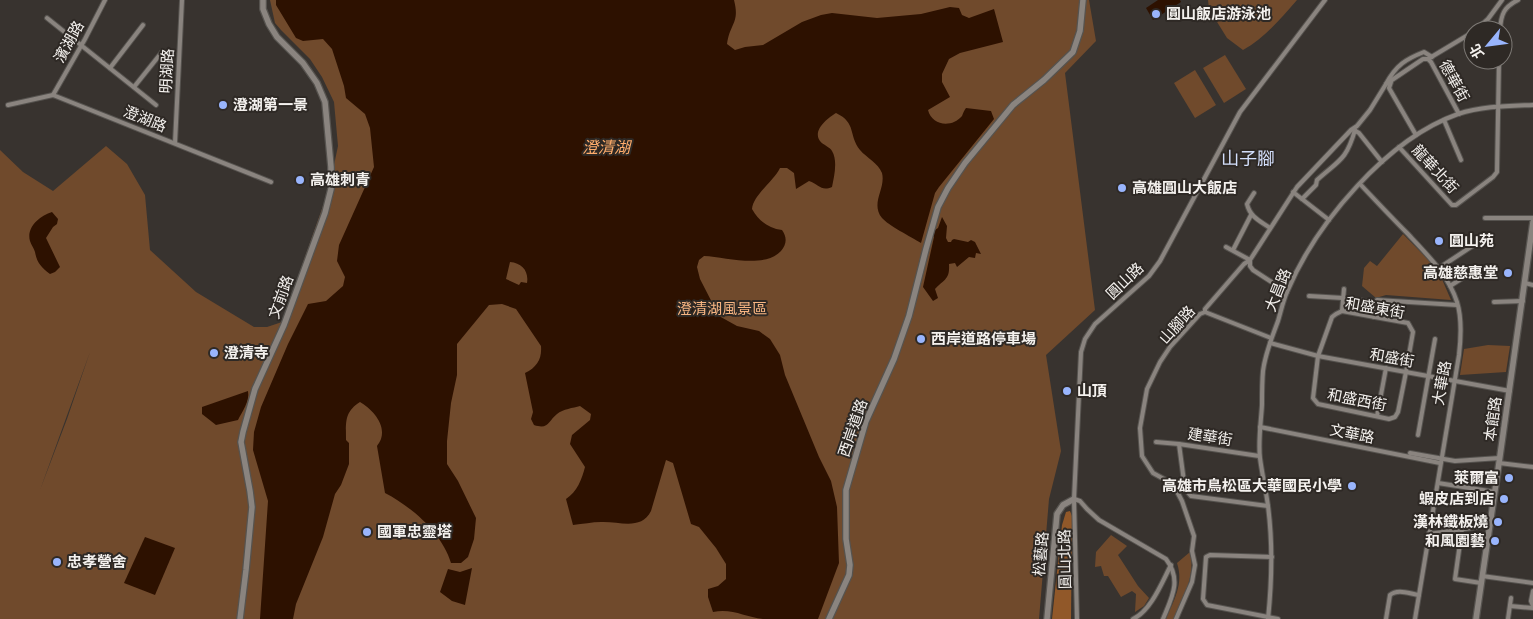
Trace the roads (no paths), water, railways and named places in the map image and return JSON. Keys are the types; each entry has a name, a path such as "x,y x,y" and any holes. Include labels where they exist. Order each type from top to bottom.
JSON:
{"street":[{"name":"濱湖路","path":"53,94 105,0"},
{"name":"明湖路","path":"176,143 182,0"},
{"name":"文前路","path":"240,619 252,507 241,442 243,432 255,389 284,325 325,213 331,189 331,167 325,102 317,83 302,63 277,37 269,24 263,8 263,0"},
{"name":"西岸道路","path":"829,619 849,575 850,565 846,539 846,490 866,421 894,359 909,316 938,207 965,163 1012,105 1044,80 1074,52 1080,31 1083,0"},
{"name":"圓山路","path":"1074,499 1081,352 1085,338 1094,324 1155,269 1240,112 1325,0"},
{"path":"1487,20 1502,0"},
{"path":"1500,20 1511,4 1518,0"},
{"path":"47,18 156,105"},
{"path":"110,68 143,25"},
{"name":"山腳路","path":"1386,84 1423,59 1430,58 1463,38"},
{"path":"134,87 162,52"},
{"name":"山腳路","path":"1176,619 1192,582 1195,565 1192,551 1194,536 1182,501 1172,484 1153,473 1142,456 1140,428 1147,389 1170,346 1200,314 1205,312 1205,309 1244,264 1250,260 1293,192 1357,126 1370,110 1392,71 1409,58 1424,52 1430,58"},
{"name":"德華街","path":"1430,58 1459,114"},
{"path":"1498,106 1499,70"},
{"path":"1392,80 1389,88 1416,135"},
{"path":"8,104 53,94"},
{"name":"澄湖路","path":"53,94 271,182"},
{"name":"大昌路","path":"1268,618 1272,588 1272,557 1268,506 1259,456 1263,370 1287,292 1308,252 1329,220 1360,184 1399,147 1416,135 1459,114 1498,106 1533,105"},
{"name":"龍華北街","path":"1399,147 1452,204 1456,205 1497,172 1498,106"},
{"path":"1444,120 1461,160"},
{"path":"1302,199 1316,185 1317,180 1346,155 1351,145 1353,130 1359,133 1382,162"},
{"name":"大華路","path":"1360,184 1440,268 1458,305 1460,342 1416,619"},
{"path":"1293,192 1329,220"},
{"path":"1254,193 1247,204 1251,215 1270,228"},
{"path":"1232,250 1251,215"},
{"path":"1485,218 1533,218"},
{"name":"本館路","path":"1476,619 1532,243 1533,222"},
{"path":"1440,268 1486,236"},
{"path":"1226,247 1250,260 1250,266 1253,270 1287,292"},
{"path":"1450,286 1475,270"},
{"path":"1525,283 1533,285"},
{"path":"1342,311 1344,289"},
{"path":"1309,296 1365,301"},
{"path":"1374,317 1377,300 1458,305"},
{"path":"1494,302 1522,301"},
{"name":"和盛東街","path":"1318,356 1332,318 1342,311 1408,323 1413,332 1406,372"},
{"name":"和盛街","path":"1205,312 1271,340 1318,356 1510,391"},
{"path":"1418,435 1435,339"},
{"name":"和盛西街","path":"1318,356 1313,398 1318,404 1389,419 1395,417 1398,412 1406,372"},
{"path":"1377,416 1386,368"},
{"name":"文華路","path":"1260,427 1440,461"},
{"name":"建華街","path":"1156,442 1259,456"},
{"path":"1179,444 1185,489 1191,496 1268,506"},
{"path":"1410,453 1440,461 1500,460 1533,467"},
{"path":"1438,483 1495,492"},
{"path":"1074,499 1080,501 1099,520 1166,559 1171,565 1175,581 1172,596 1163,619"},
{"name":"松藝路","path":"1047,619 1057,514 1063,505 1074,499"},
{"name":"圓山北路","path":"1074,499 1077,619"},
{"path":"1429,534 1490,524"},
{"path":"1462,530 1454,579 1481,583"},
{"path":"1272,557 1210,555 1206,558 1203,599 1207,605 1278,619"},
{"path":"1133,619 1146,609 1171,565"},
{"path":"1482,576 1533,583"},
{"path":"1386,619 1390,595 1393,592 1398,591 1419,596"},
{"path":"1510,606 1533,607 1531,601 1533,591"},
{"path":"1508,619 1511,598"}],"water":[{"name":"澄清湖","path":"276,0 734,0 736,14 727,44 735,50 763,45 802,22 832,13 877,18 921,14 950,7 959,8 962,15 969,18 994,9 1003,42 960,53 949,59 942,74 942,82 950,97 928,110 934,119 943,124 958,120 966,108 991,111 994,119 935,193 921,243 882,218 877,207 883,179 882,173 875,163 856,145 847,121 836,113 822,125 818,133 820,141 834,155 835,169 832,187 825,189 809,181 796,189 794,173 787,168 780,168 753,204 752,209 761,220 768,226 782,230 784,233 785,243 781,251 765,260 744,261 704,256 699,260 697,267 700,279 719,316 737,326 759,331 770,339 780,355 785,375 831,481 837,507 839,563 818,619 763,619 726,611 713,612 708,597 708,589 718,586 726,579 726,564 699,527 691,524 673,463 666,460 651,511 647,517 636,523 629,524 601,522 573,525 566,499 579,485 585,467 570,444 572,435 590,420 591,414 580,406 559,412 545,426 534,425 531,419 533,412 525,373 538,362 541,355 541,346 516,309 502,304 489,305 457,344 457,375 451,403 447,441 447,464 458,481 476,518 474,539 468,557 461,563 451,563 441,541 425,522 385,493 377,446 381,439 382,428 377,417 360,402 351,410 347,418 346,440 349,443 349,464 341,485 335,494 323,537 296,604 293,619 260,619 268,501 253,450 254,432 261,407 288,344 308,304 326,301 343,286 345,277 337,261 339,245 374,167 370,128 365,114 346,98 332,49 323,39 303,41 296,38 276,5","holes":["510,262 524,268 527,275 527,283 521,282 519,285 506,279"]},
{"name":"圓山飯店游泳池","path":"1158,0 1180,0 1181,2 1153,20 1146,8"},
{"path":"52,212 58,219 57,224 46,238 60,267 50,274 38,262 29,236 35,223 43,216"},
{"path":"942,217 947,226 946,238 948,242 954,239 968,242 971,240 975,242 981,254 976,253 975,258 969,257 957,267 955,263 949,264 949,273 944,281 935,289 938,298 933,301 923,287 933,236"},
{"path":"248,391 247,402 238,420 216,425 202,414 202,407"},
{"path":"145,537 175,548 155,595 124,583"},
{"path":"472,568 465,605 452,601 440,592 448,569 460,572"}],"place":[{"name":"圓山飯店游泳池","path":"1156,14"},
{"name":"澄湖第一景","path":"223,105"},
{"name":"高雄刺青","path":"300,180"},
{"name":"高雄圓山大飯店","path":"1122,188"},
{"name":"圓山苑","path":"1439,241"},
{"name":"高雄慈惠堂","path":"1508,273"},
{"name":"西岸道路停車場","path":"921,339"},
{"name":"澄清寺","path":"214,353"},
{"name":"山頂","path":"1067,391"},
{"name":"萊爾富","path":"1509,478"},
{"name":"高雄市鳥松區大華國民小學","path":"1352,486"},
{"name":"蝦皮店到店","path":"1504,499"},
{"name":"漢林鐵板燒","path":"1498,522"},
{"name":"國軍忠靈塔","path":"367,532"},
{"name":"和風園藝","path":"1495,541"},
{"name":"忠孝營舍","path":"57,562"}],"district":[{"name":"山子腳","path":"1248,159"}],"park label":[{"name":"澄清湖風景區","path":"722,309"}]}
